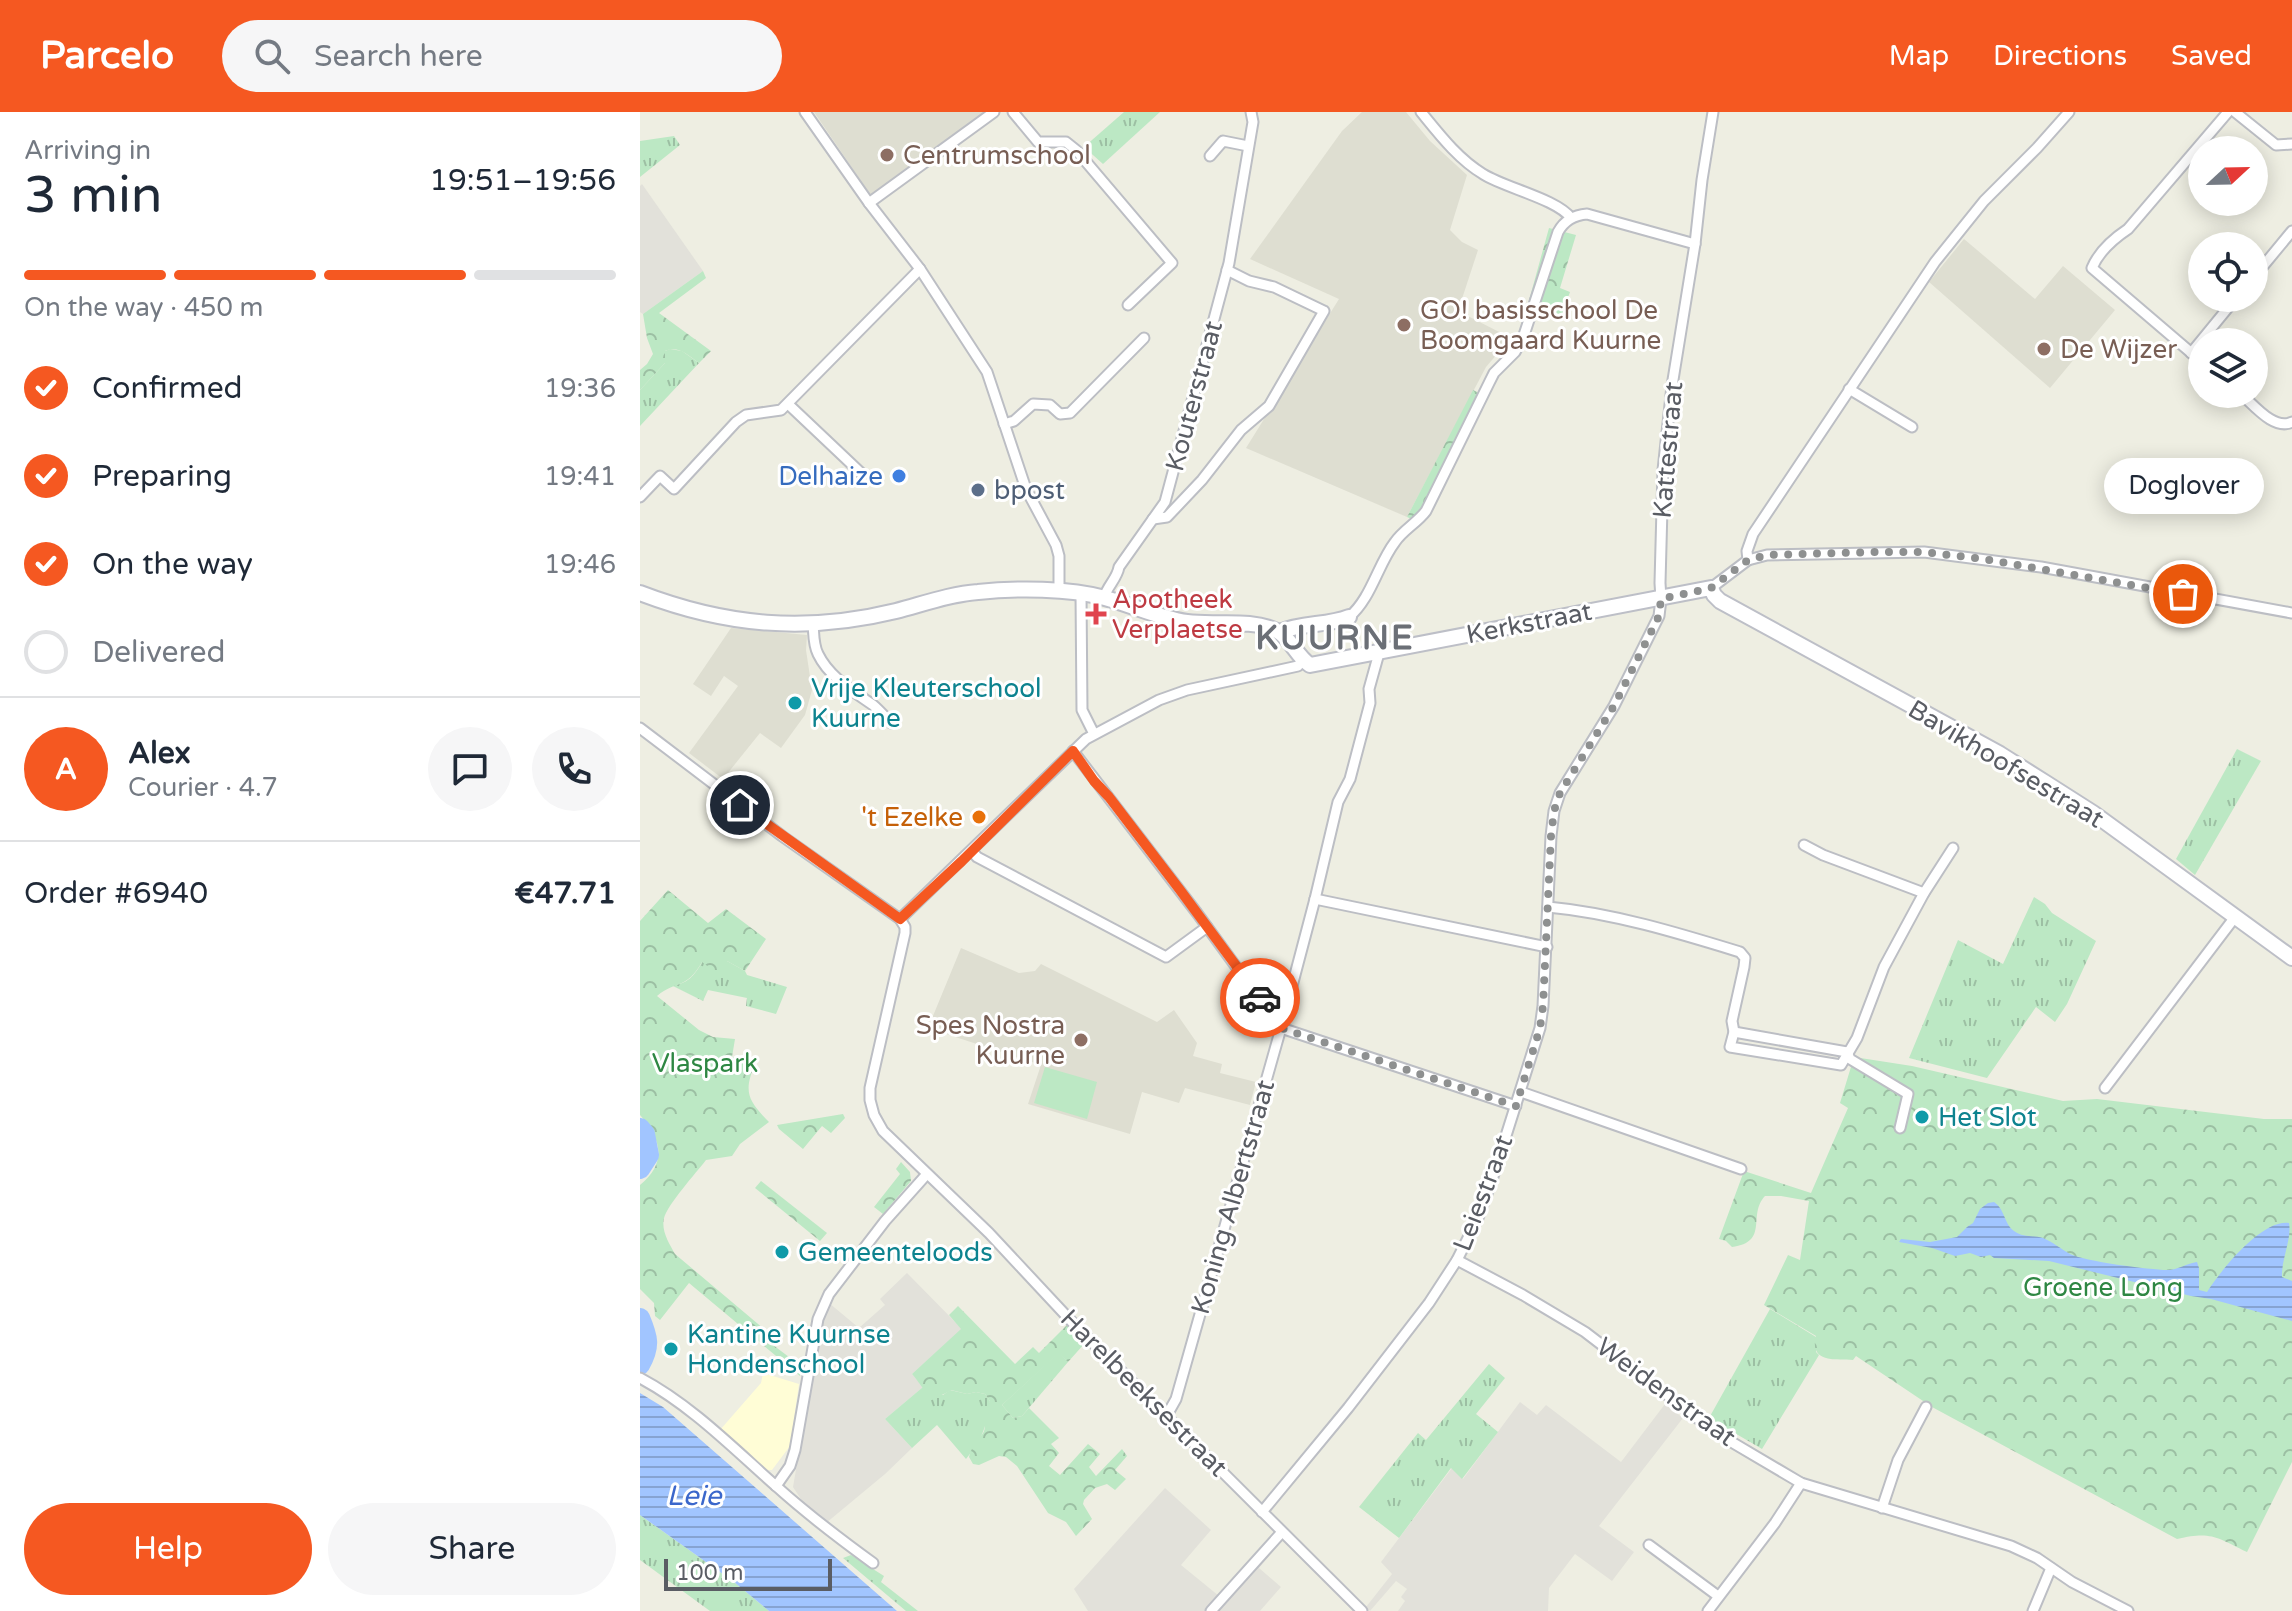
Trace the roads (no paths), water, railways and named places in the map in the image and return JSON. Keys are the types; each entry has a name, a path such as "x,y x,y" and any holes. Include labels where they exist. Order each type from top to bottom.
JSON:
{"street":[{"path":"805,112 920,269 987,372 1026,489 1056,545 1059,592"},
{"path":"869,203 994,112"},
{"path":"1013,112 1038,142 1066,142 1076,150 1172,263 1128,305"},
{"name":"Kouterstraat","path":"1104,598 1119,567 1165,502 1169,491 1227,270 1253,122 1251,112"},
{"path":"1421,112 1450,146 1482,174 1561,208 1571,218"},
{"name":"Kattestraat","path":"1661,599 1663,470 1672,386 1713,112"},
{"path":"2069,112 1984,201 1935,262 1753,534 1747,551 1748,560 1767,555 1924,552 2041,567 2292,613"},
{"path":"2188,350 2092,268 2096,258 2128,229 2228,112"},
{"path":"2235,112 2276,145 2292,144"},
{"path":"1210,156 1223,141 1248,146"},
{"path":"1280,632 1303,624 1349,617 1396,539 1417,523 1426,511 1494,373 1515,352 1523,338 1558,232 1571,218 1587,214 1695,244"},
{"path":"2268,260 2292,231"},
{"path":"640,497 660,476 674,489 746,415 781,410 920,269"},
{"name":"Kouterstraat","path":"1153,519 1167,517 1202,480 1241,430 1269,406 1324,311 1274,287 1249,281 1227,270"},
{"path":"2211,328 2225,312"},
{"path":"1004,424 1014,421 1033,404 1050,405 1060,414 1070,413 1144,338"},
{"path":"1849,389 1912,427"},
{"path":"788,404 862,474"},
{"path":"2258,408 2277,424 2286,426 2292,422"},
{"name":"Kerkstraat","path":"912,909 1073,751 1094,734 1159,700 1187,690 1298,666 1302,660 1310,665 1379,653 1711,588 1748,560"},
{"name":"Bavikhoofsestraat","path":"1711,588 1720,601 2000,754 2046,783 2093,813 2292,958"},
{"path":"640,593 668,604 746,622 813,623 896,611 933,600 979,592 1081,594 1186,622 1264,626 1280,632 1302,660"},
{"path":"1081,594 1082,710 1094,734"},
{"name":"Leiestraat","path":"1262,1512 1429,1303 1457,1260 1478,1218 1540,1028 1554,811 1560,793 1614,706 1659,616 1661,599"},
{"path":"813,623 814,643 826,667 891,723"},
{"name":"Koning Albertstraat","path":"1167,1415 1176,1399 1282,1024 1338,802 1350,779 1370,703 1369,689 1379,653"},
{"path":"640,728 902,923"},
{"path":"1073,751 1272,1016 1282,1024 1516,1106"},
{"path":"1804,845 1924,893"},
{"path":"1548,907 1643,925 1740,952 1745,958 1730,1047 1841,1065 1857,1038 1884,967 1924,893 1953,848"},
{"path":"972,851 977,857 1166,957 1207,927"},
{"path":"1315,899 1547,947"},
{"name":"Harelbeeksestraat","path":"912,909 910,918 902,923 900,958 870,1088 870,1100 879,1127 989,1233 1073,1323 1362,1611"},
{"path":"2105,1088 2235,917"},
{"path":"1734,1032 1847,1052"},
{"path":"1847,1052 1850,1059 1908,1094 1900,1128"},
{"path":"1521,1092 1741,1169"},
{"path":"776,1486 790,1466 795,1450 823,1305 885,1221 927,1174"},
{"name":"Weidenstraat","path":"1457,1260 1585,1332 1718,1434 1801,1483 2011,1546 2128,1611"},
{"path":"643,1379 735,1448 820,1524 873,1563"},
{"path":"1882,1508 1898,1460 1926,1407"},
{"path":"1708,1611 1775,1523 1801,1483"},
{"path":"1211,1611 1282,1532"},
{"path":"1649,1545 1718,1596"},
{"path":"2033,1611 2051,1568"}],"water":[{"path":"1994,1202 2017,1233 2043,1238 2077,1257 2167,1270 2197,1262 2199,1290 2207,1292 2232,1259 2255,1237 2278,1224 2289,1223 2282,1277 2292,1281 2292,1321 2049,1261 1994,1258 1990,1255 1981,1257 1970,1253 1955,1256 1899,1242 1901,1239 1930,1242 1957,1237 1973,1223 1980,1209"},
{"name":"Leie","path":"640,1393 663,1407 897,1611 769,1611 640,1515"}],"waterway":[{"path":"640,1128 645,1134 649,1155 640,1169"},
{"path":"640,1318 647,1342 640,1365"}],"place":[{"name":"Centrumschool","path":"887,155"},
{"name":"GO! basisschool De Boomgaard Kuurne","path":"1404,325"},
{"name":"De Wijzer","path":"2044,349"},
{"name":"Delhaize","path":"899,476"},
{"name":"bpost","path":"978,490"},
{"name":"Doglover","path":"2183,594"},
{"name":"Apotheek Verplaetse","path":"1096,614"},
{"name":"Vrije Kleuterschool Kuurne","path":"795,703"},
{"name":"'t Ezelke","path":"979,817"},
{"name":"Spes Nostra Kuurne","path":"1081,1040"},
{"name":"Het Slot","path":"1922,1117"},
{"name":"Gemeenteloods","path":"782,1252"},
{"name":"Kantine Kuurnse Hondenschool","path":"671,1349"}],"district":[{"name":"KUURNE","path":"1335,638"}],"park label":[{"name":"Vlaspark","path":"705,1063"},
{"name":"Groene Long","path":"2103,1287"}]}
